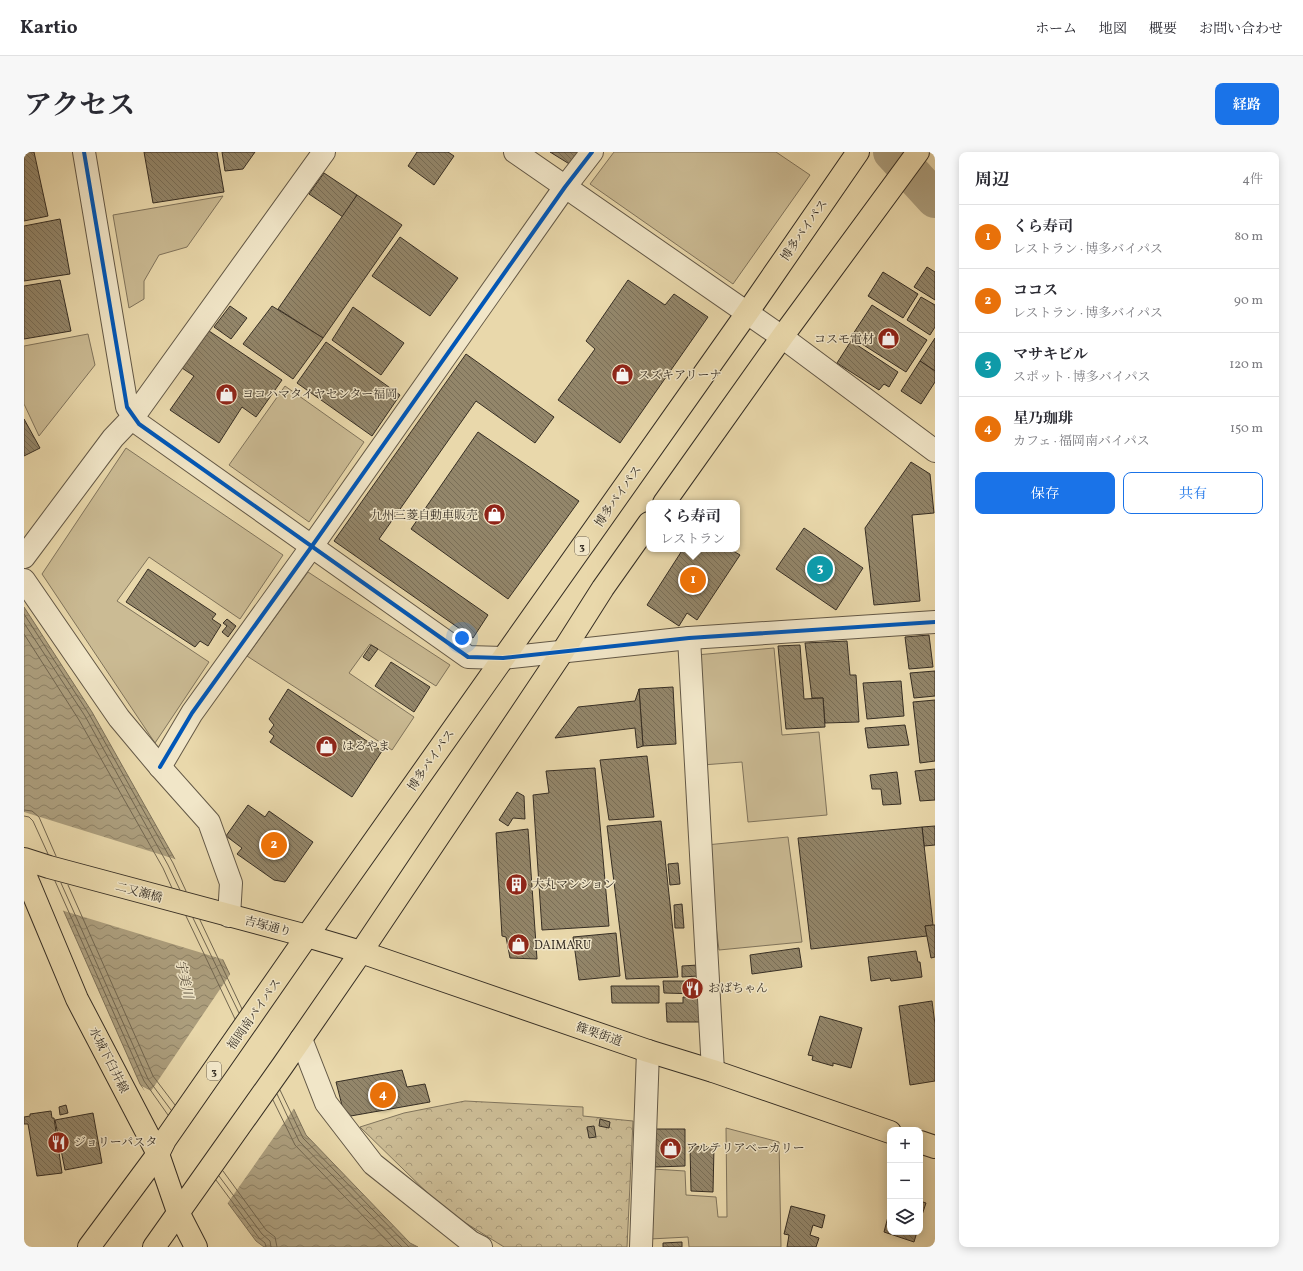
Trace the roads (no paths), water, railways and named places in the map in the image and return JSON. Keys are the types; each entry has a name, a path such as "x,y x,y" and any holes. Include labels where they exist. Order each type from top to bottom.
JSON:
{"main road":[{"path":"666,500 782,337 918,152"},
{"name":"博多バイパス","path":"307,936 747,312 856,154"},
{"path":"154,1247 361,952 563,651 603,588 646,527"},
{"name":"二又瀬橋","path":"24,859 229,916"},
{"name":"水城下臼井線","path":"24,872 77,999 162,1147 178,1212 196,1247"},
{"name":"吉塚通り","path":"229,916 307,936"},
{"name":"篠栗街道","path":"307,936 361,952 648,1051 713,1071 887,1131"},
{"name":"福岡南バイパス","path":"89,1247 162,1147 307,936"},
{"path":"923,1143 935,1147"}],"street":[{"path":"84,152 127,406 139,424 468,657 503,658 689,638 935,622"},
{"path":"24,557 113,438 134,416 324,152"},
{"path":"515,152 747,312 935,451"},
{"path":"160,767 192,714 565,187 592,152"},
{"path":"24,580 119,718 209,822 231,883 229,916"},
{"path":"689,638 713,1071"},
{"path":"302,1038 326,1103 373,1164 471,1242 481,1247"},
{"path":"641,1247 648,1051"}],"water":[{"name":"宇美川","path":"24,607 92,712 176,861 306,1135 410,1243 418,1247 264,1247 256,1241 140,1084 24,821"}],"waterway":[{"path":"892,152 935,199"}],"place":[{"name":"コスモ電材","path":"889,339"},
{"name":"スズキアリーナ","path":"622,375"},
{"name":"ヨコハマタイヤセンター福岡","path":"227,394"},
{"name":"九州三菱自動車販売","path":"494,515"},
{"name":"マサキビル","path":"820,569"},
{"name":"くら寿司","path":"693,580"},
{"name":"はるやま","path":"326,746"},
{"name":"ココス","path":"274,845"},
{"name":"大丸マンション","path":"516,884"},
{"name":"DAIMARU","path":"518,945"},
{"name":"おばちゃん","path":"693,988"},
{"name":"星乃珈琲","path":"383,1095"},
{"name":"ジョリーパスタ","path":"59,1142"},
{"name":"アルテリアベーカリー","path":"670,1148"}]}
